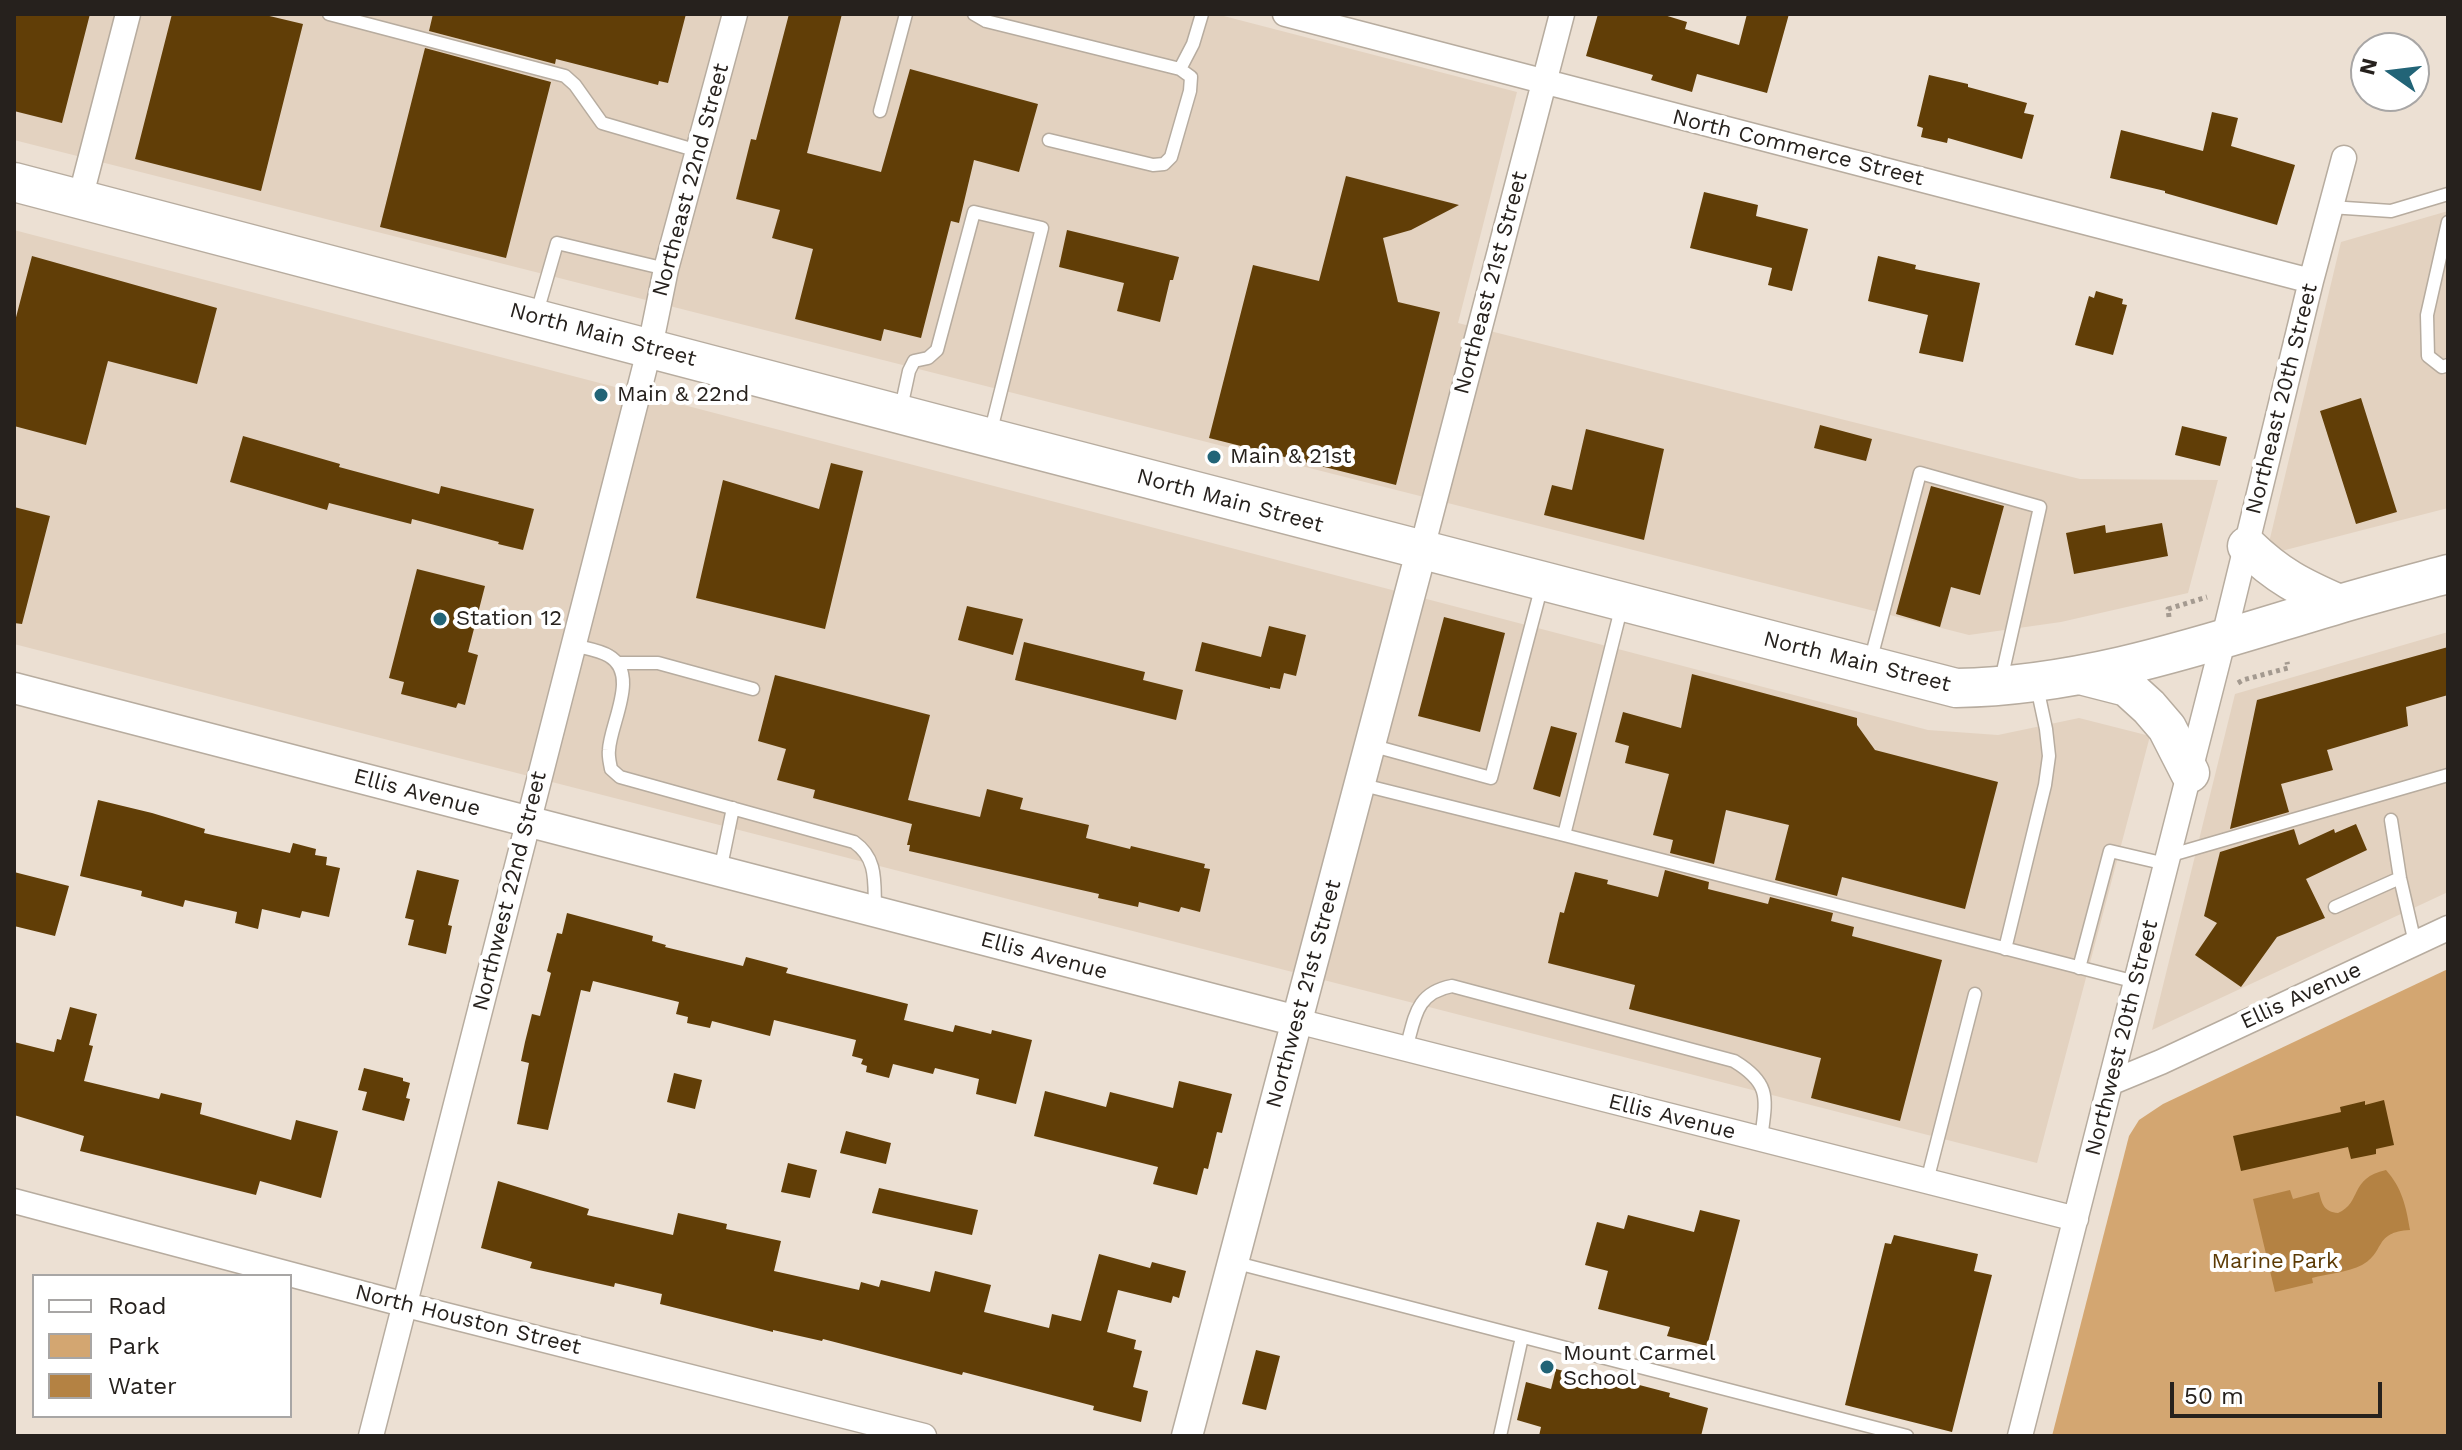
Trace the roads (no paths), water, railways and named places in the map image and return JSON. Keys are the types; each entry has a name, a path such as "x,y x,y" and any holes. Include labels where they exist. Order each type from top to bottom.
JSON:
{"main road":[{"name":"North Main Street","path":"14,182 1421,552 1956,688 2018,685 2081,675 2222,640 2448,574"},
{"path":"2247,546 2294,585 2339,604"},
{"path":"2081,675 2127,687 2167,728 2190,773"}],"street":[{"path":"80,199 128,14"},
{"name":"Northeast 22nd Street","path":"650,347 666,269 735,14"},
{"name":"North Commerce Street","path":"1285,14 2311,281"},
{"name":"Northeast 21st Street","path":"1421,552 1562,14"},
{"name":"Northeast 20th Street","path":"2222,640 2344,158"},
{"name":"Northwest 22nd Street","path":"371,1436 650,347"},
{"name":"Northwest 21st Street","path":"1187,1436 1421,552"},
{"name":"Northwest 20th Street","path":"2020,1436 2222,640"},
{"name":"Ellis Avenue","path":"14,688 1297,1021 2076,1219"},
{"name":"Ellis Avenue","path":"2110,1083 2448,928"},
{"name":"North Houston Street","path":"14,1201 289,1274"},
{"name":"North Houston Street","path":"292,1275 924,1436"}],"lane":[{"path":"329,14 565,76 602,123 698,151"},
{"path":"880,111 906,14"},
{"path":"974,14 986,21 1180,69 1191,77 1190,91 1171,157 1164,164 1153,165 1049,140"},
{"path":"1180,69 1193,44 1202,14"},
{"path":"2330,207 2391,211 2448,194"},
{"path":"900,413 914,361 928,358 937,350 974,212 1042,228 989,437"},
{"path":"2448,222 2427,315 2428,356 2442,367 2448,365"},
{"path":"536,317 557,243 666,269"},
{"path":"1869,666 1920,473 2040,507 2018,685 2046,729 2049,756 2005,949"},
{"path":"1370,745 1491,778 1543,581"},
{"path":"1564,835 1622,602"},
{"path":"573,645 608,655 618,663 623,673 622,691 608,750 611,769 620,777 854,842 867,851 873,866 875,912"},
{"path":"618,663 658,663 753,689"},
{"path":"2079,968 2110,851 2167,860 2448,775"},
{"path":"1359,784 2136,982"},
{"path":"720,871 733,808"},
{"path":"2391,820 2415,943"},
{"path":"2335,907 2400,878"},
{"path":"1406,1049 1423,999 1435,989 1452,986 1734,1061 1753,1073 1762,1086 1766,1100 1761,1139"},
{"path":"1927,1181 1975,994"},
{"path":"1233,1262 1907,1436"},
{"path":"1500,1436 1522,1337"}],"water":[{"path":"2386,1170 2402,1198 2410,1230 2390,1234 2362,1265 2312,1278 2313,1283 2275,1292 2253,1199 2290,1190 2293,1199 2319,1192 2324,1207 2338,1213 2350,1203 2366,1179"}],"place":[{"name":"Main & 22nd","path":"601,395"},
{"name":"Main & 21st","path":"1214,457"},
{"name":"Station 12","path":"440,619"},
{"name":"Mount Carmel School","path":"1547,1367"}],"park label":[{"name":"Marine Park","path":"2275,1262"}]}
